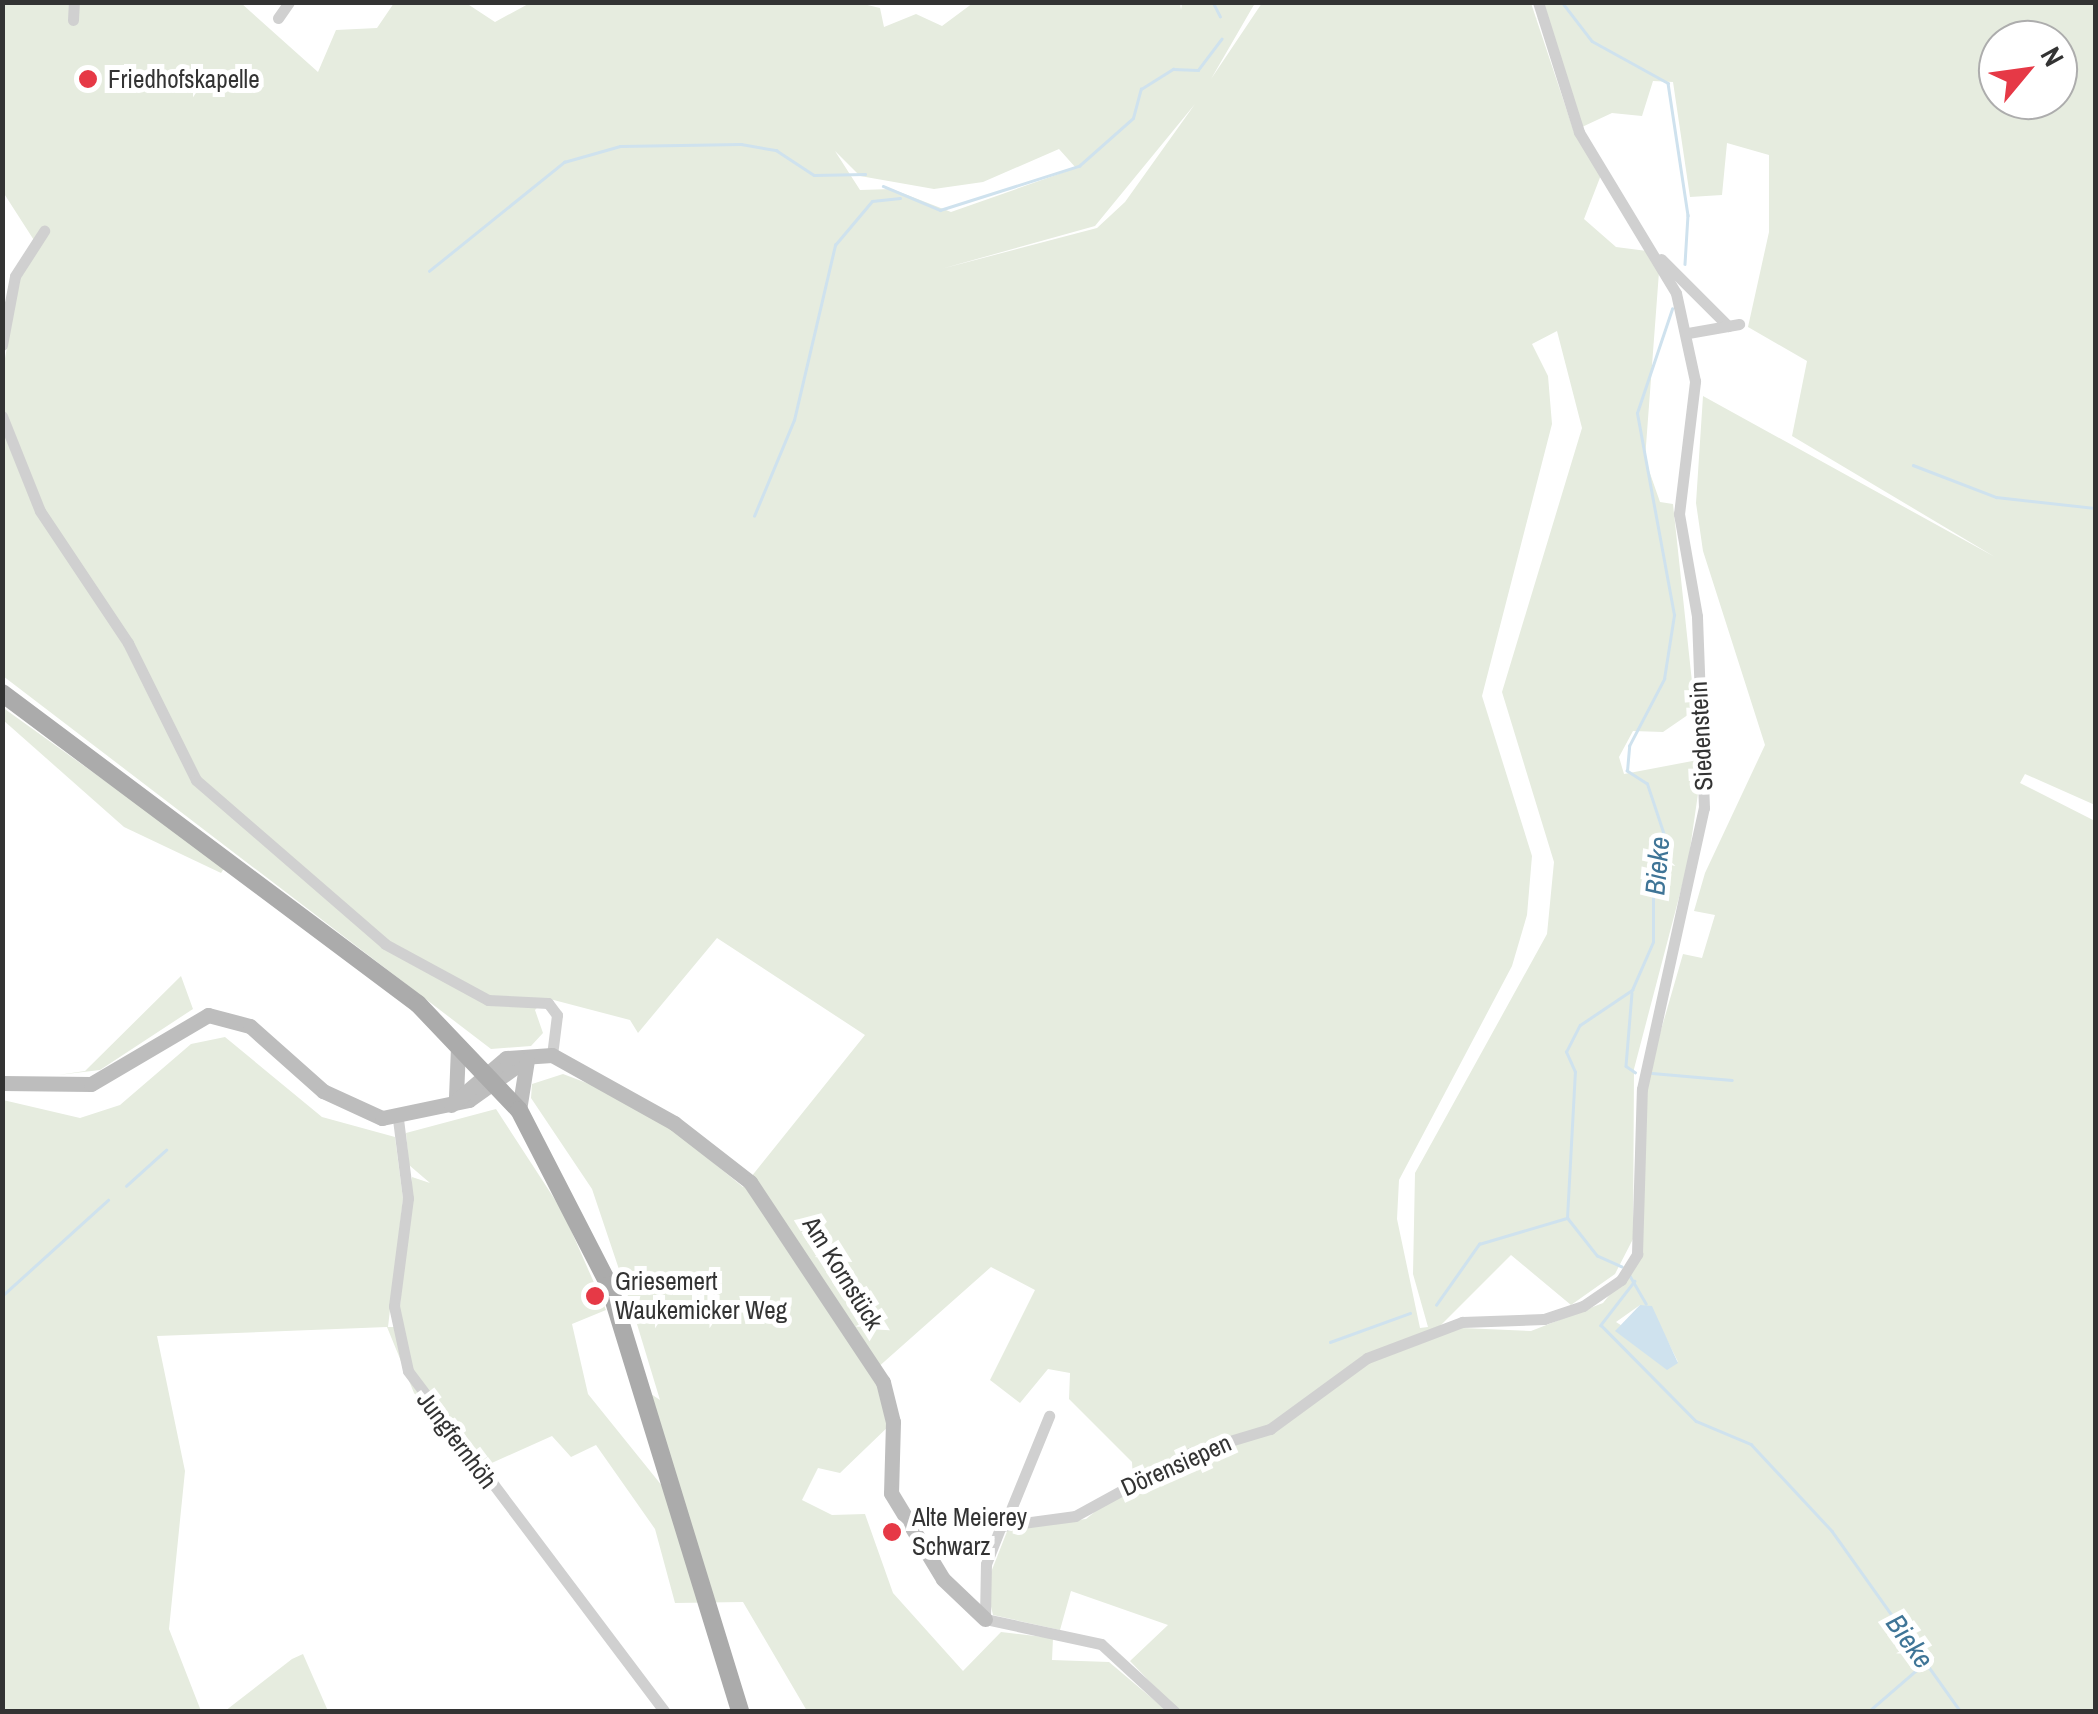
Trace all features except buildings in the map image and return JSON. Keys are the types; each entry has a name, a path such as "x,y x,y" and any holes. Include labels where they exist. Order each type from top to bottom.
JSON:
{"main road":[{"path":"2,693 456,1038 519,1110 609,1285 740,1712"}],"street":[{"path":"72,20 74,2"},
{"path":"278,18 289,2"},
{"name":"Siedenstein","path":"1538,2 1579,132 1661,259 1688,333 1695,381 1679,514 1706,765 1694,863 1642,1089 1637,1254 1621,1280 1562,1314"},
{"path":"2,345 15,276 44,231"},
{"path":"1661,259 1734,325 1688,333"},
{"path":"2,416 40,511 128,643 196,780 385,944 488,1000 548,1003 558,1015 552,1055 529,1056 451,1105 398,1120 342,1104 250,1026 220,1015 182,1023 91,1084 2,1082"},
{"path":"451,1105 464,1074 456,1038"},
{"name":"Am Kornstück","path":"552,1055 713,1152 791,1232 890,1399 891,1493 943,1579 985,1618"},
{"path":"519,1110 529,1056"},
{"name":"Jungfernhöh","path":"398,1120 408,1198 394,1306 408,1371 664,1712"},
{"name":"Dörensiepen","path":"1005,1524 1074,1516 1200,1448 1270,1429 1367,1358 1454,1325 1562,1314"},
{"path":"1050,1416 986,1564 985,1618 1102,1644 1176,1712"}],"shaded area":[{"path":"1180,2 1181,10 1182,3 1255,3 1211,79 1262,3 1531,3 1575,135 1601,175 1584,219 1616,247 1647,251 1659,272 1645,459 1660,502 1673,504 1695,710 1663,732 1633,731 1619,757 1624,774 1703,759 1688,863 1634,1069 1633,1239 1615,1274 1571,1305 1511,1255 1439,1327 1531,1331 1603,1303 1637,1261 1648,1075 1683,954 1702,958 1715,915 1694,911 1705,873 1765,745 1703,551 1696,503 1703,396 1995,557 1792,436 1807,361 1748,327 1769,232 1769,155 1727,143 1722,195 1690,197 1673,82 1653,81 1642,116 1612,113 1582,127 1543,3 2095,3 2095,805 2025,774 2020,783 2095,821 2095,1711 1178,1711 1130,1661 1168,1625 1071,1591 1060,1630 993,1615 986,1585 1008,1529 1086,1519 1133,1481 1132,1462 1069,1399 1070,1373 1048,1369 1020,1403 990,1380 1035,1290 991,1267 876,1369 893,1422 840,1473 818,1468 802,1500 832,1515 865,1514 893,1593 963,1671 1001,1632 1053,1638 1052,1660 1109,1662 1167,1711 807,1711 743,1602 675,1603 655,1529 596,1445 571,1457 552,1436 474,1471 414,1393 387,1327 157,1336 185,1471 169,1629 201,1711 3,1711 3,1100 80,1118 120,1105 191,1044 225,1037 322,1117 395,1137 403,1199 388,1327 398,1327 412,1177 430,1183 409,1165 406,1133 496,1109 563,1212 606,1310 572,1324 588,1394 667,1492 639,1386 660,1400 633,1311 592,1189 531,1098 532,1084 563,1074 600,1088 671,1128 743,1187 865,1035 717,938 638,1033 630,1020 546,998 535,1010 543,1033 531,1046 491,1049 3,676 3,370 19,277 39,248 3,192 3,3 241,3 318,72 336,30 377,28 394,3 466,3 495,22 530,3 859,3 880,8 884,27 916,14 942,26 973,3","holes":["1195,104 1125,202 1097,228 941,269 1095,226","1059,149 1076,168 951,212 892,189 860,190 835,151 860,176 934,189 983,182","1557,331 1582,428 1502,692 1554,862 1547,934 1415,1173 1413,1274 1428,1327 1420,1328 1397,1219 1399,1180 1512,966 1527,915 1532,856 1482,696 1552,424 1548,376 1532,344","1640,1305 1656,1318 1678,1362 1616,1322"]},
{"path":"2,707 225,867 221,873 124,827 3,720"},
{"path":"181,976 193,1009 100,1070 58,1075 85,1071"},
{"path":"303,1654 328,1711 225,1711 292,1659"}],"water":[{"path":"1640,1305 1652,1306 1678,1363 1667,1370 1615,1331"}],"waterway":[{"path":"1213,2 1220,16"},
{"name":"Bieke","path":"1562,2 1592,41 1668,83 1688,215 1685,264"},
{"path":"883,186 940,210 1079,166 1133,118 1141,89 1173,69 1198,70 1221,39"},
{"path":"429,271 564,162 620,146 741,144 776,150 814,175 865,174"},
{"path":"754,516 794,420 835,245 872,201 900,198"},
{"name":"Bieke","path":"1622,1267 1597,1256 1567,1218 1575,1072 1566,1052 1580,1025 1632,990 1653,942 1653,869 1665,838 1647,784 1627,771 1629,746 1664,679 1674,615 1637,413 1672,309"},
{"path":"1913,465 1996,497 2096,508"},
{"path":"1632,993 1626,1066 1635,1072"},
{"path":"1652,1073 1732,1080"},
{"path":"126,1186 166,1150"},
{"path":"2,1296 108,1200"},
{"path":"1436,1305 1479,1244 1567,1218"},
{"name":"Bieke","path":"1629,1274 1646,1303"},
{"name":"Bieke","path":"1635,1281 1601,1325 1696,1421 1751,1444 1832,1531 1961,1712"},
{"path":"1330,1342 1410,1313"},
{"path":"1868,1712 1928,1660"}],"place":[{"name":"Friedhofskapelle","path":"88,79"},
{"name":"Griesemert Waukemicker Weg","path":"595,1296"},
{"name":"Alte Meierey Schwarz","path":"892,1532"}]}
